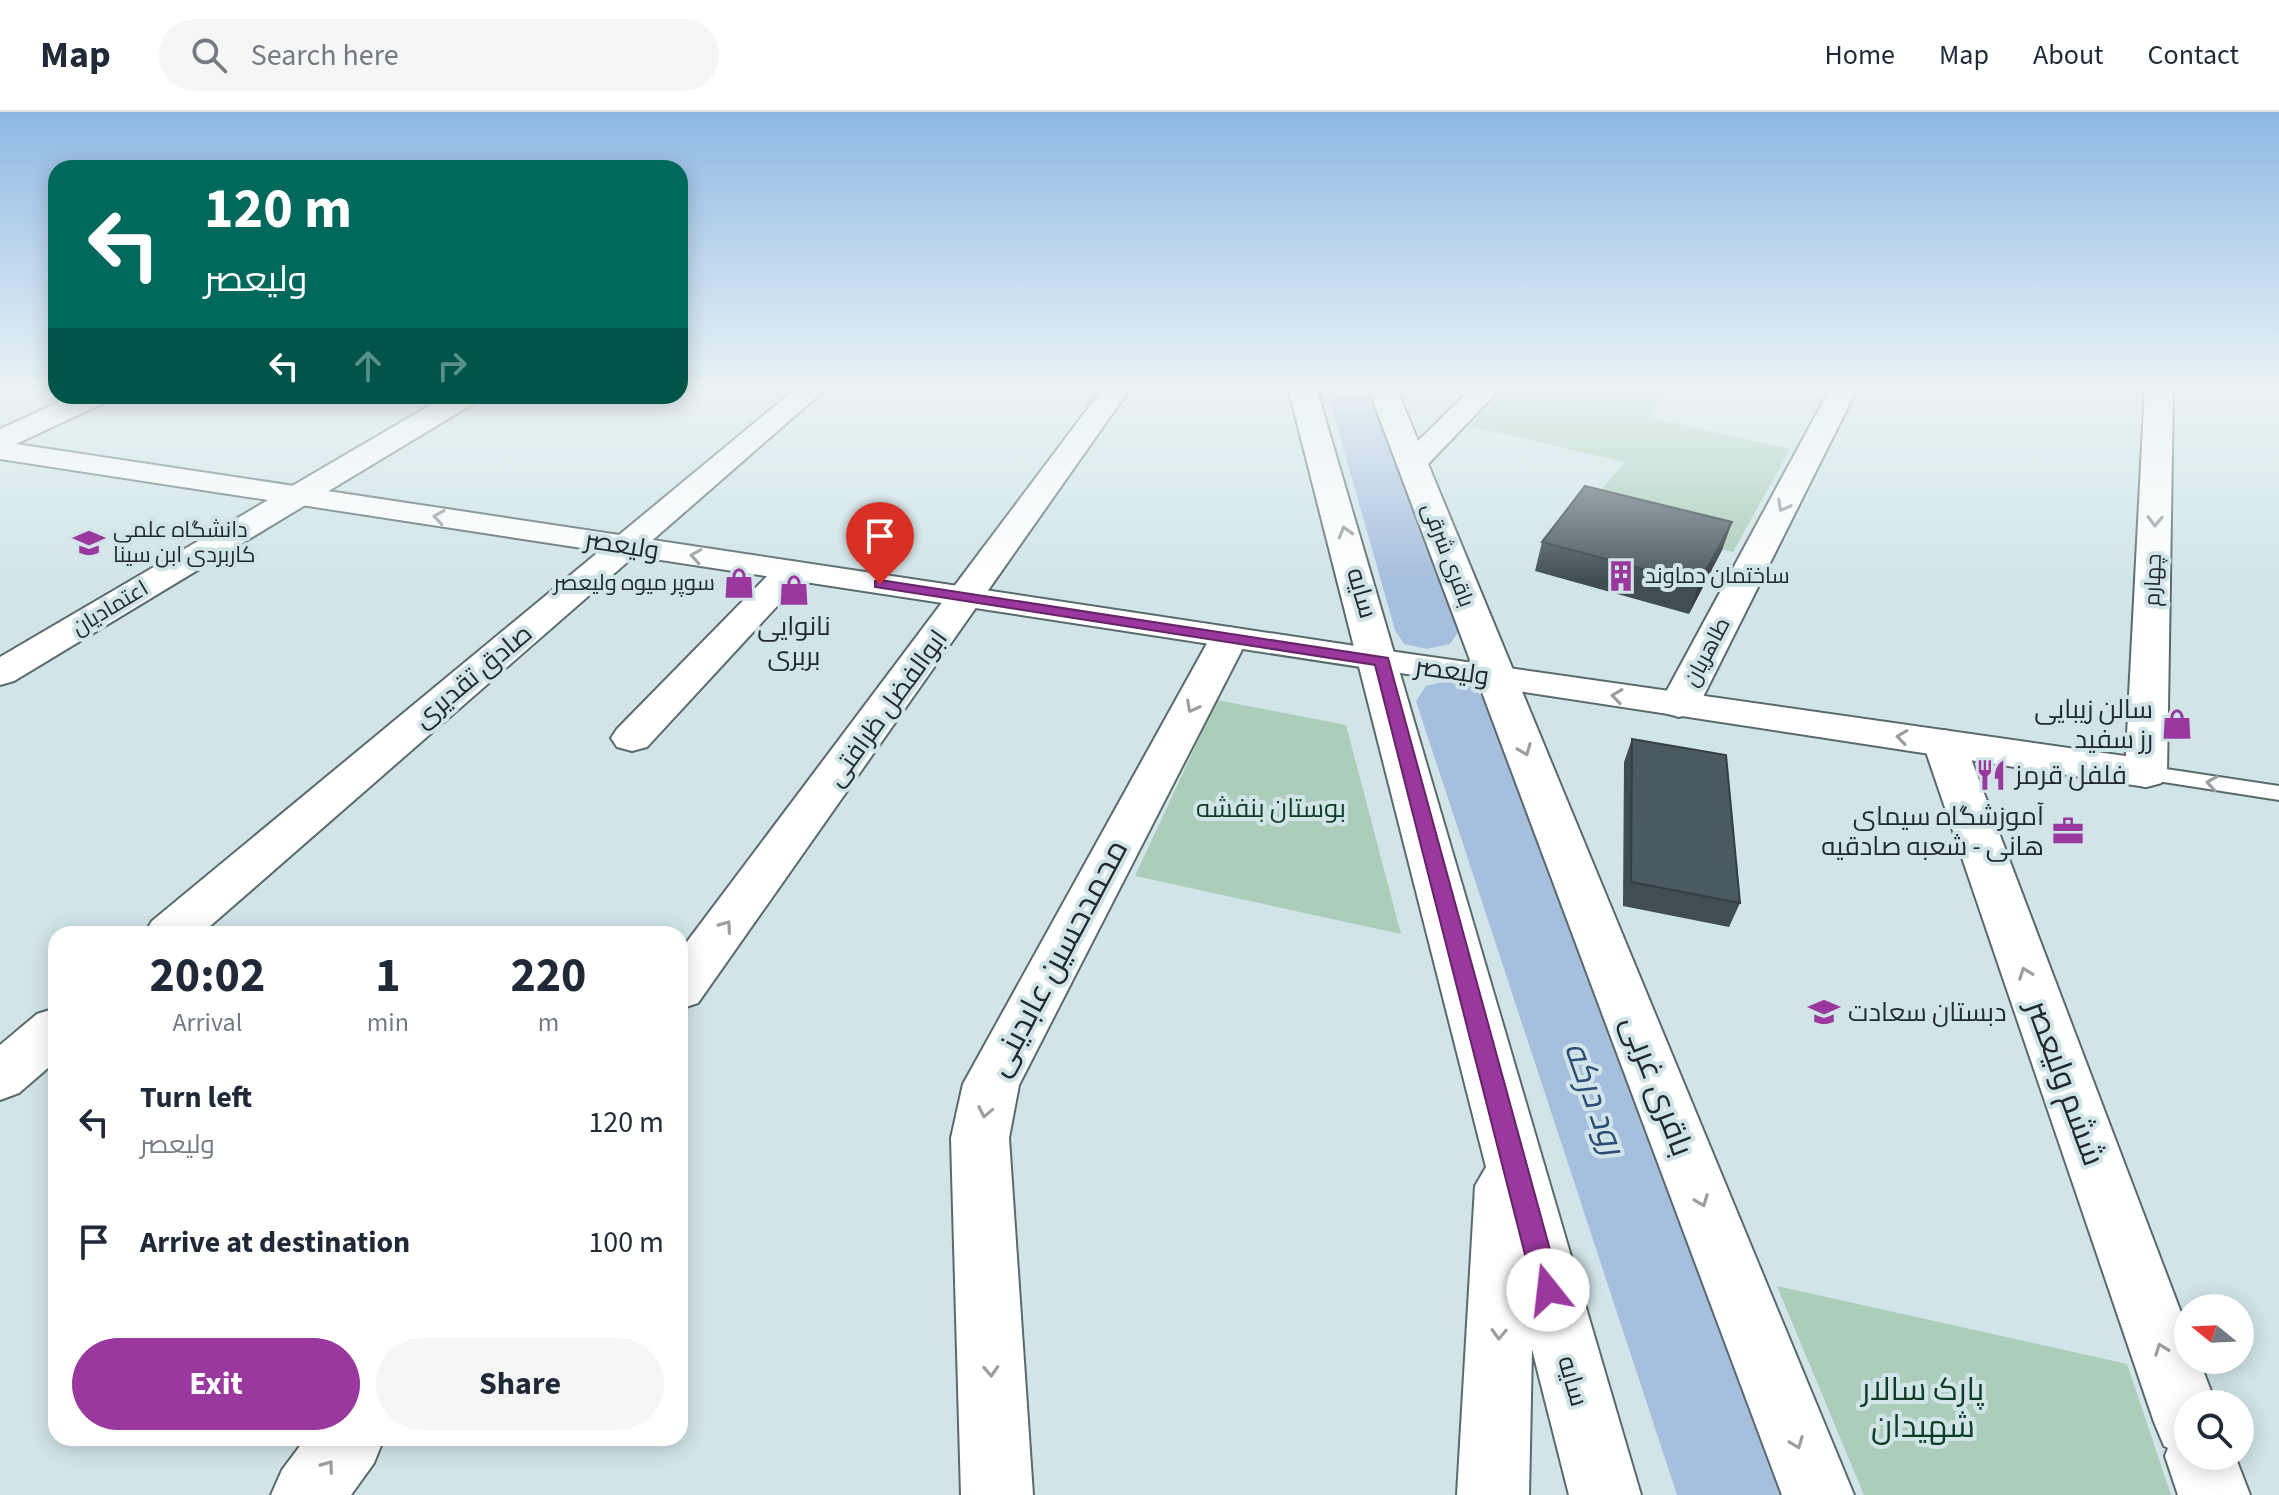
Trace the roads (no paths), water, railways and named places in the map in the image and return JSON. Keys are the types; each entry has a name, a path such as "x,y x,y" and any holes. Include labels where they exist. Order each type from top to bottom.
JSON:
{"street":[{"name":"ولیعصر","path":"10,452 1229,638 2146,773"},
{"name":"اعتمادیان","path":"0,673 374,452"},
{"name":"صادق تقدیری","path":"178,926 739,452"},
{"name":"ابوالفضل ظرافتی","path":"688,978 1072,452"},
{"name":"سایه","path":"1321,452 1382,661 1507,1144 1605,1495"},
{"name":"باقری شرقی","path":"1407,452 1496,678"},
{"path":"1412,463 1424,452"},
{"name":"طاهریان","path":"1679,705 1811,452"},
{"name":"چهارم","path":"2146,773 2157,452"},
{"path":"632,738 791,571"},
{"name":"محمدحسین عابدینی","path":"997,1495 980,1138 991,1084 1229,638"},
{"name":"باقری غربی","path":"1496,678 1818,1495"},
{"name":"ششم ولیعصر","path":"1944,743 2177,1390"},
{"path":"0,1077 48,1036"},
{"path":"1493,1495 1507,1144"},
{"path":"307,1495 343,1446"},
{"path":"2205,1470 2214,1495"}],"lane":[{"path":"2146,773 2279,793"}],"waterway":[{"name":"رود درکه","path":"1370,452 1427,630"},
{"name":"رود درکه","path":"1450,701 1739,1495"}],"place":[{"name":"دانشگاه علمی کاربردی ابن سینا","path":"89,543"},
{"name":"ساختمان دماوند","path":"1621,576"},
{"name":"سوپر میوه ولیعصر","path":"739,583"},
{"name":"نانوایی بربری","path":"794,590"},
{"name":"سالن زیبایی رز سفید","path":"2177,724"},
{"name":"فلفل قرمز","path":"1991,775"},
{"name":"آموزشگاه سیمای هانی - شعبه صادقیه","path":"2068,831"},
{"name":"دبستان سعادت","path":"1824,1012"}],"park label":[{"name":"بوستان بنفشه","path":"1271,808"},
{"name":"پارک سالار شهیدان","path":"1923,1408"}]}
